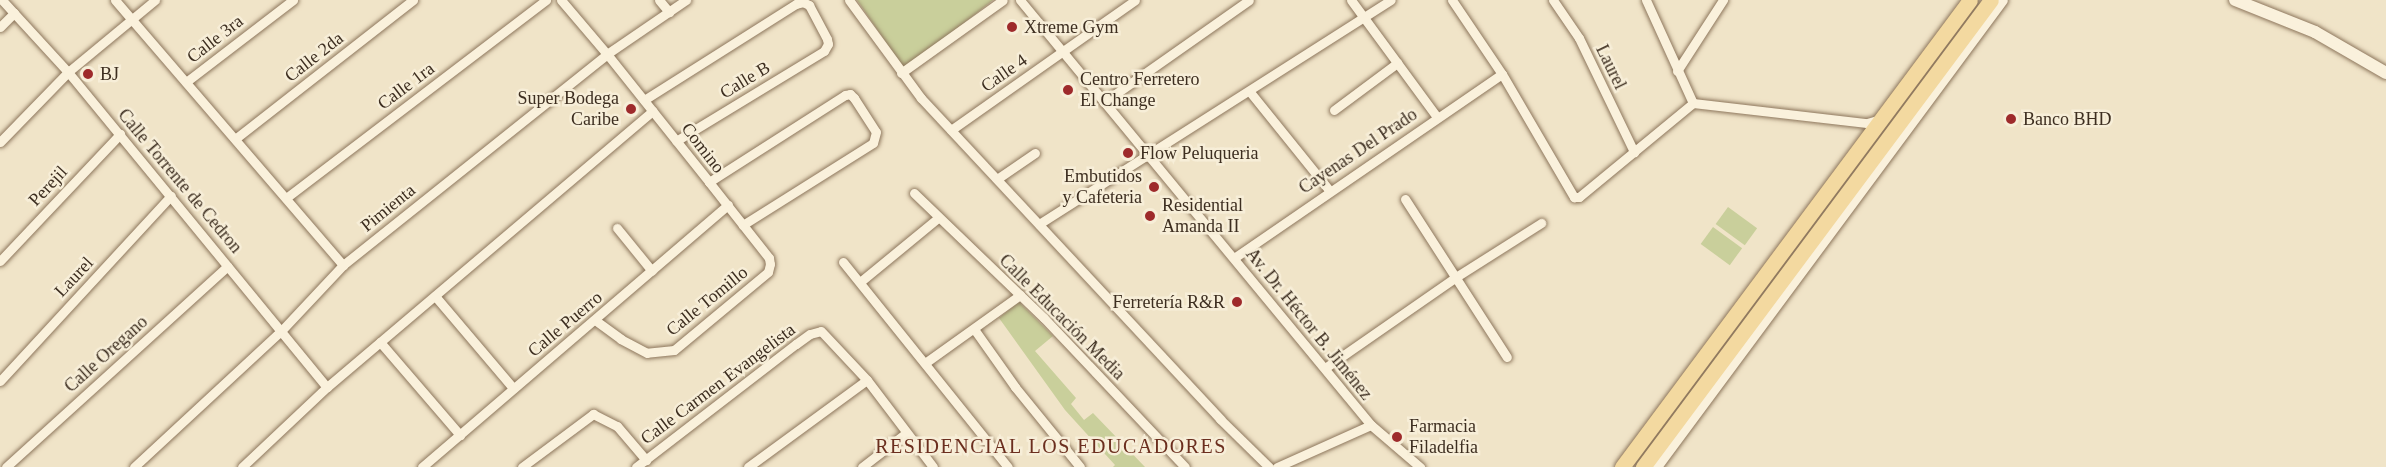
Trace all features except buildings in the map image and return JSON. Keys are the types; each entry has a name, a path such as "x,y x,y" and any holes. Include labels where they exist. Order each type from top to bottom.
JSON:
{"main road":[{"path":"1622,467 1970,0"},
{"path":"1643,467 1991,0"}],"street":[{"name":"Calle Torrente de Cedron","path":"2,0 68,72 327,387"},
{"path":"115,0 344,265"},
{"path":"0,142 68,72 155,0"},
{"name":"Calle 3ra","path":"186,82 293,0"},
{"name":"Calle 2da","path":"235,139 413,0"},
{"name":"Calle 1ra","path":"286,198 546,0"},
{"name":"Comino","path":"561,0 644,99 769,258 770,264"},
{"path":"659,0 669,12"},
{"name":"Pimienta","path":"134,467 282,330 344,265 607,54 686,0"},
{"path":"849,0 901,73 951,130 1269,467"},
{"path":"901,73 1003,0"},
{"name":"Av. Dr. Héctor B. Jiménez","path":"1020,0 1371,425 1420,467"},
{"name":"Calle 4","path":"951,130 1135,0"},
{"path":"1104,102 1249,0"},
{"path":"1351,0 1437,117"},
{"path":"1039,224 1250,92 1391,0"},
{"path":"1452,0 1502,74 1571,195 1579,197 1693,103 1867,123 1881,119"},
{"name":"Laurel","path":"1553,0 1579,38 1634,152"},
{"path":"1677,71 1723,0"},
{"path":"1656,467 2002,0"},
{"path":"2235,0 2315,32 2386,74"},
{"path":"1646,1 1693,103"},
{"name":"Calle B","path":"644,99 803,2 808,5 828,44 824,51 676,141"},
{"path":"0,27 14,13"},
{"path":"1334,110 1397,63"},
{"name":"Cayenas Del Prado","path":"1234,258 1329,190 1502,74"},
{"path":"1250,92 1329,190"},
{"path":"709,182 845,95 850,94 854,98 876,132 873,143 743,225"},
{"path":"242,467 327,387 653,111"},
{"name":"Perejil","path":"0,261 120,135"},
{"path":"997,179 1035,153"},
{"name":"Calle Educación Media","path":"914,193 1020,295 1184,467"},
{"name":"Laurel","path":"0,381 171,196"},
{"path":"1405,199 1507,357"},
{"name":"Calle Puerro","path":"422,467 728,206"},
{"path":"860,282 938,218"},
{"path":"1325,368 1456,277 1541,223"},
{"path":"617,228 652,271"},
{"path":"843,262 1008,467"},
{"name":"Calle Tomillo","path":"596,320 621,339 647,352 674,350 768,272 770,264"},
{"name":"Calle Oregano","path":"6,467 228,266"},
{"path":"926,363 1020,295"},
{"path":"435,296 513,388"},
{"path":"974,329 1015,387 1080,467"},
{"name":"Calle Carmen Evangelista","path":"636,467 810,334 821,331 867,380"},
{"path":"380,342 460,435"},
{"path":"748,467 867,380 933,467"},
{"path":"522,467 593,414 607,419 657,467"},
{"path":"1277,467 1371,425"},
{"path":"862,467 906,434"}],"green space":[{"path":"857,0 993,0 905,70"},
{"path":"1728,207 1757,228 1745,245 1716,224"},
{"path":"1713,227 1742,248 1730,265 1701,244"},
{"path":"1019,302 1053,336 1035,351 1076,398 1071,404 1084,420 1093,413 1145,467 1113,467 1115,465 1065,410 999,318"}],"place":[{"name":"Xtreme Gym","path":"1012,27"},
{"name":"BJ","path":"88,74"},
{"name":"Centro Ferretero El Change","path":"1068,90"},
{"name":"Super Bodega Caribe","path":"631,109"},
{"name":"Banco BHD","path":"2011,119"},
{"name":"Flow Peluqueria","path":"1128,153"},
{"name":"Embutidos y Cafeteria","path":"1154,187"},
{"name":"Residential Amanda II","path":"1150,216"},
{"name":"Ferretería R&R","path":"1237,302"},
{"name":"Farmacia Filadelfia","path":"1397,437"}],"district":[{"name":"RESIDENCIAL LOS EDUCADORES","path":"1051,446"}]}
